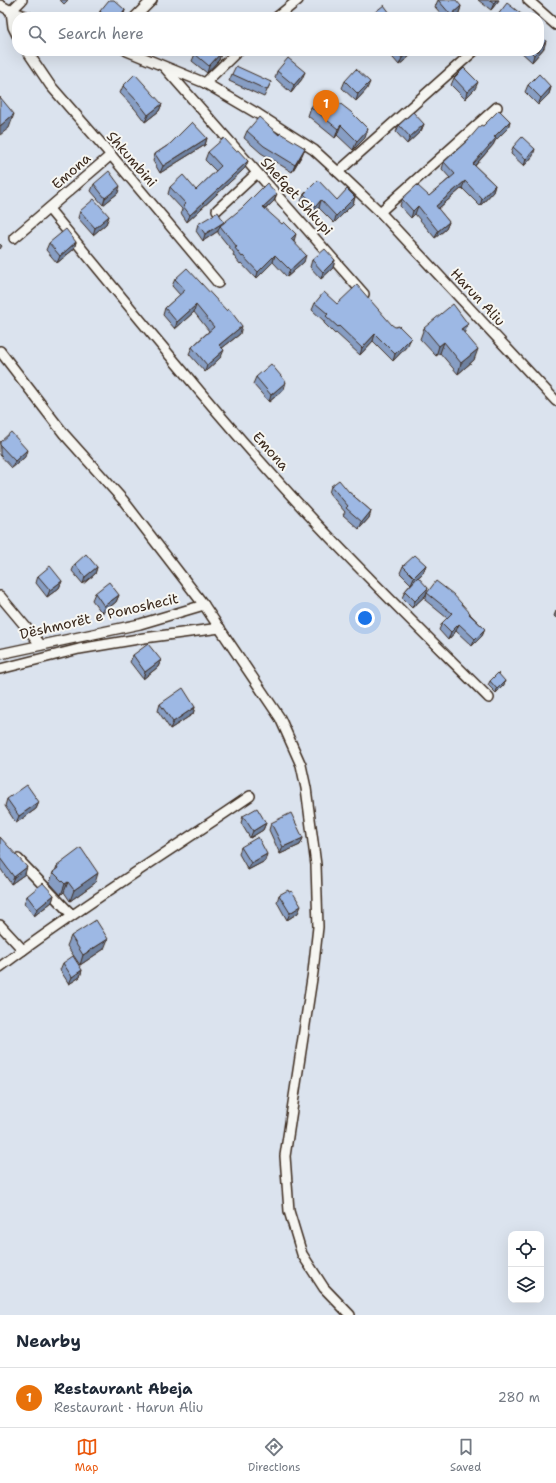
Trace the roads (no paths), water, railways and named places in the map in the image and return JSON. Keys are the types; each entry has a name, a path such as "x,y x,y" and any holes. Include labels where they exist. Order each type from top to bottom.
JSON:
{"street":[{"path":"11,11 22,0"},
{"path":"140,12 152,0"},
{"path":"283,12 298,0"},
{"path":"528,0 541,12"},
{"path":"0,5 14,12"},
{"path":"11,11 12,19"},
{"path":"544,15 556,26"},
{"name":"Shkumbini","path":"30,56 50,85 111,155 218,283"},
{"name":"Harun Aliu","path":"140,56 205,83 258,114 314,150 380,212 556,401"},
{"path":"205,83 233,56"},
{"path":"338,172 468,56"},
{"name":"Shefqet Shkupi","path":"163,65 369,300"},
{"path":"380,212 497,107"},
{"name":"Emona","path":"14,238 111,155"},
{"path":"217,210 257,173"},
{"name":"Emona","path":"49,209 176,364 308,514 489,698"},
{"path":"0,352 64,434 123,500 204,605 280,718 301,765 306,788 316,865 318,927 313,972 285,1156 289,1211 302,1254 324,1288 350,1315"},
{"path":"0,596 41,645"},
{"name":"Dëshmorët e Ponoshecit","path":"0,654 140,624 204,605"},
{"name":"Dëshmorët e Ponoshecit","path":"0,669 79,649 144,638 220,628"},
{"path":"97,633 100,646"},
{"path":"0,967 105,892 197,833 250,796"},
{"path":"11,850 72,915"},
{"path":"0,925 23,950"}],"place":[{"name":"Restaurant Abeja","path":"326,123"}]}
